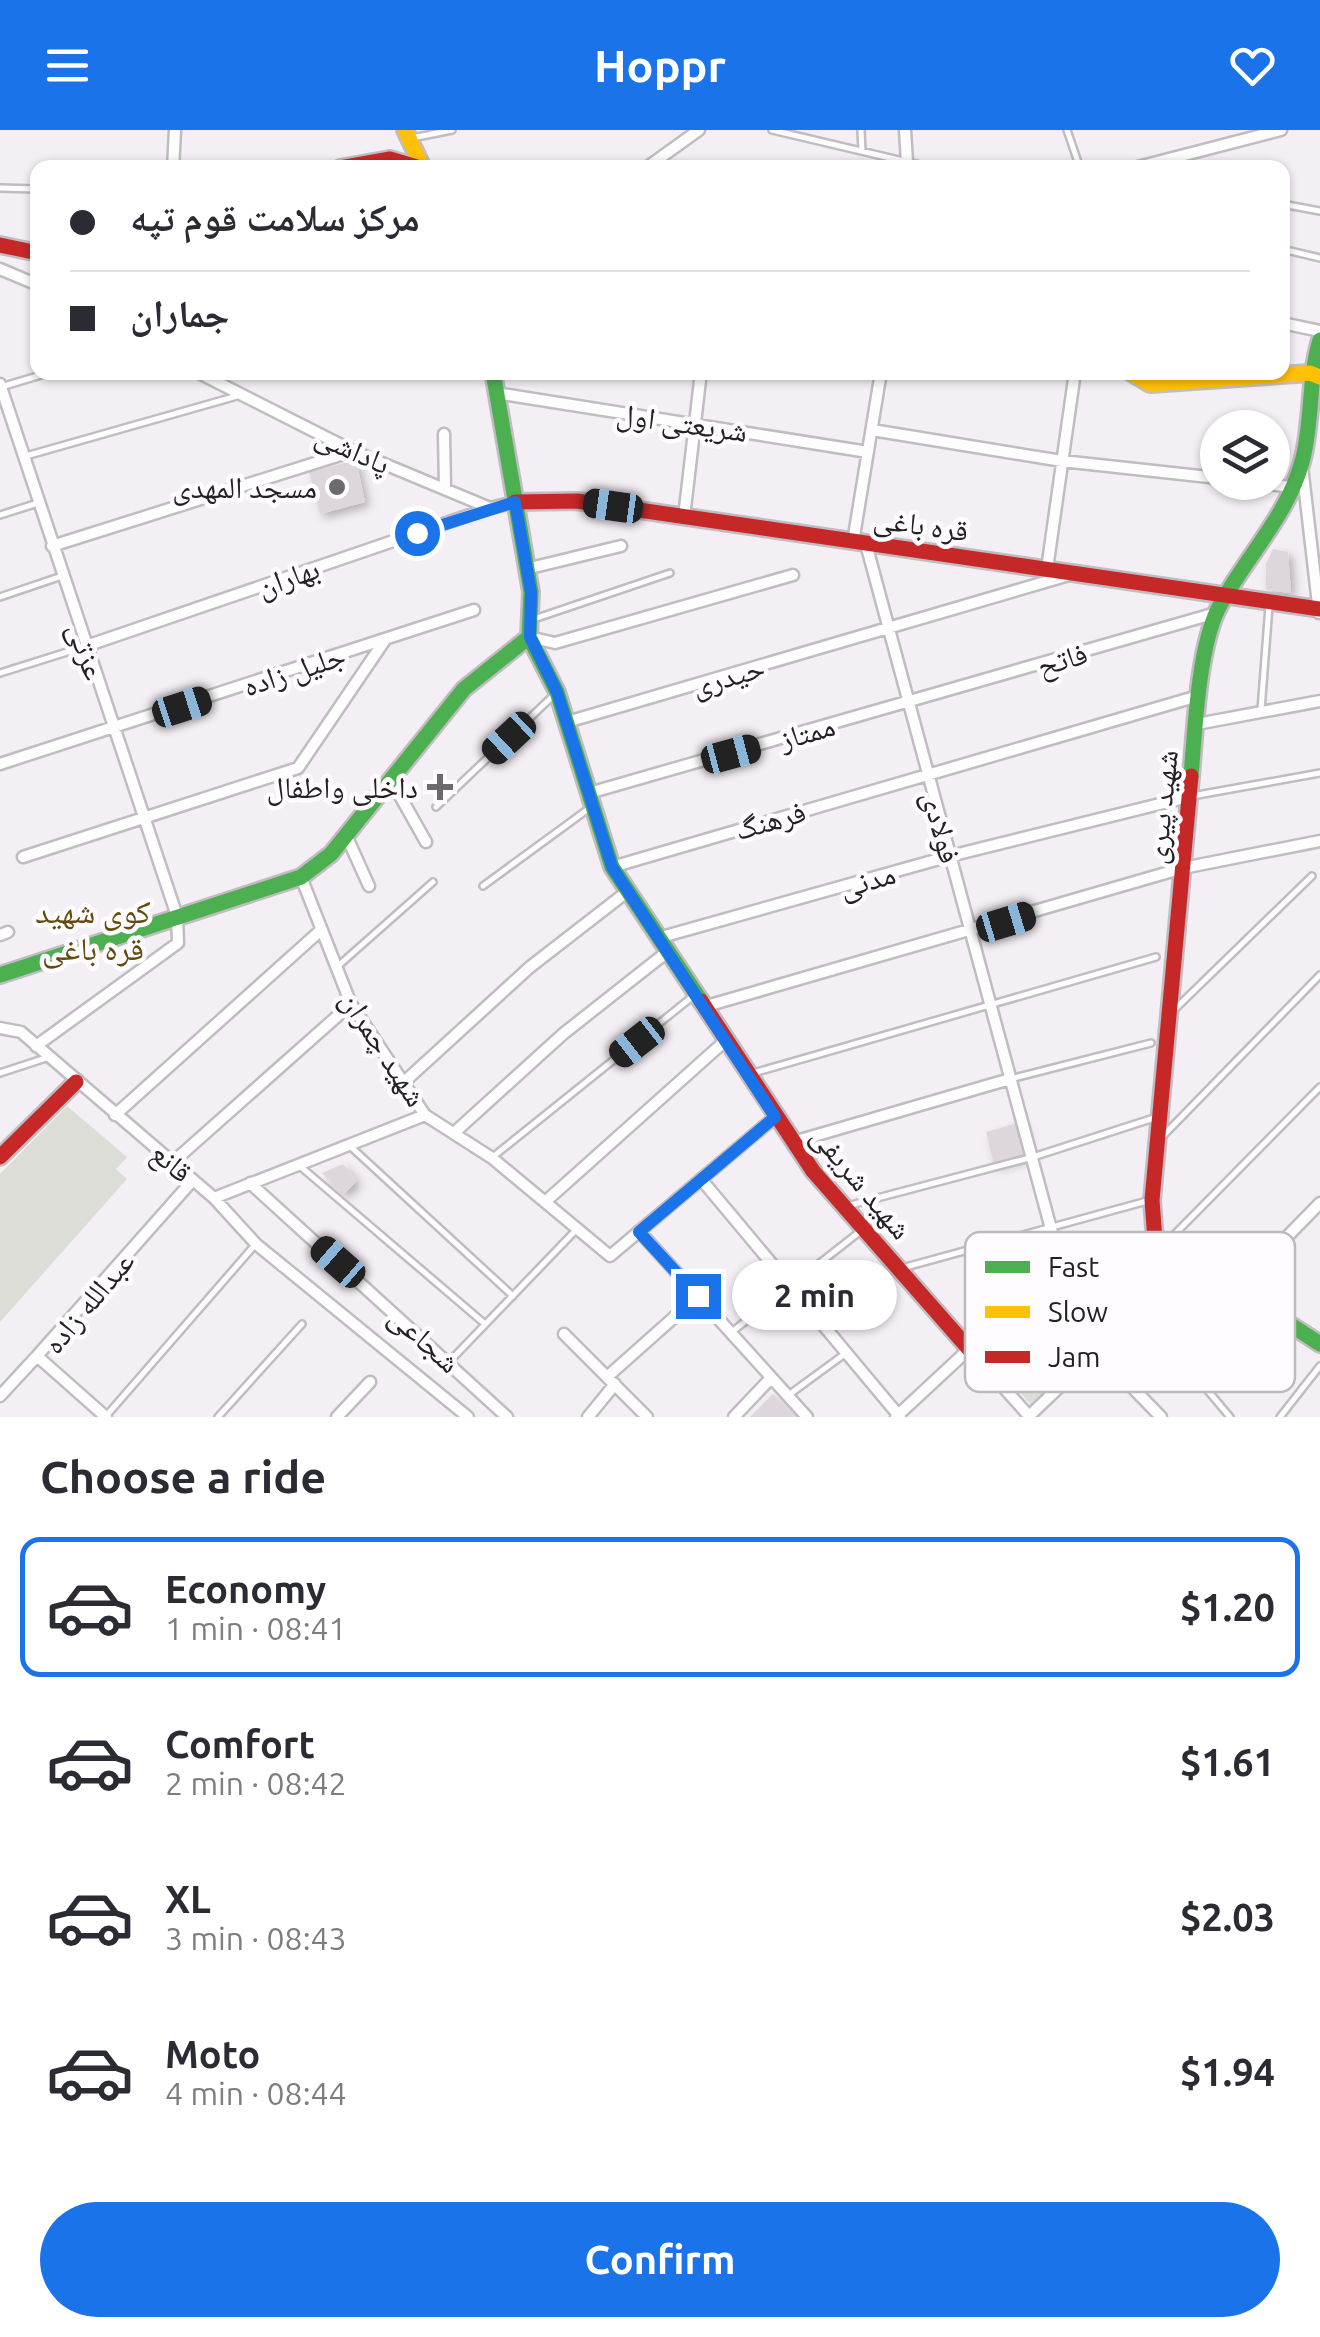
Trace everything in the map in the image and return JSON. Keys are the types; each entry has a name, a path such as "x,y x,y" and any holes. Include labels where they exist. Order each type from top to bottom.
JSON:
{"street":[{"path":"174,160 175,130"},
{"path":"657,160 700,130"},
{"path":"905,130 908,160"},
{"path":"1165,160 1281,130"},
{"path":"407,134 418,160"},
{"path":"0,245 30,251"},
{"path":"0,269 30,281"},
{"path":"1290,326 1319,341"},
{"name":"شهید پیری","path":"1290,487 1302,462 1319,341"},
{"path":"1290,376 1315,375"},
{"name":"پاداشی","path":"212,380 354,451 490,508"},
{"name":"شهید شریفى","path":"494,380 526,568 530,628 557,692 612,867 793,1142 965,1343"},
{"path":"684,517 700,380"},
{"path":"860,543 868,452 880,380"},
{"path":"1047,569 1074,380"},
{"path":"1143,380 1150,384 1223,380"},
{"name":"عزتی","path":"0,386 177,916"},
{"name":"شریعتی اول","path":"496,392 868,452"},
{"path":"0,433 14,428"},
{"path":"872,430 1062,461 1200,476"},
{"path":"444,434 444,488"},
{"path":"52,546 354,451"},
{"path":"1302,462 1319,610"},
{"name":"شهید پیری","path":"1154,1232 1152,1200 1157,1118 1192,796 1198,696 1216,613 1283,500"},
{"name":"قره باغی","path":"515,502 578,501 1319,610"},
{"path":"490,508 515,502"},
{"name":"بهاران","path":"86,646 490,508"},
{"name":"فولادی","path":"860,543 889,630 1053,1232"},
{"path":"526,568 621,546"},
{"name":"حیدری","path":"567,722 1074,573"},
{"path":"0,975 301,877 346,835 464,689 530,628 554,642 793,575"},
{"name":"جلیل زاده","path":"0,764 474,610"},
{"name":"فاتح","path":"908,704 1216,613"},
{"path":"22,856 298,768 386,640"},
{"name":"فرهنگ","path":"612,867 1198,696"},
{"path":"1197,724 1320,701"},
{"name":"ممتاز","path":"591,799 908,704"},
{"path":"391,780 426,842"},
{"name":"مدنی","path":"663,945 950,856 1192,796"},
{"path":"346,835 370,886"},
{"path":"699,1001 970,932 1183,868 1320,841"},
{"name":"شهید چمران","path":"301,877 351,1004 425,1115 492,1158 610,1256 639,1232"},
{"path":"404,1082 530,967 628,891"},
{"path":"36,1046 178,943 177,916"},
{"path":"116,1115 321,930"},
{"path":"456,1132 663,945"},
{"path":"173,1162 351,1004"},
{"name":"قانع","path":"0,1028 21,1032 214,1198 425,1115"},
{"path":"545,1202 725,1041"},
{"path":"793,1142 1010,1079"},
{"path":"0,1157 76,1082"},
{"path":"775,1117 639,1232 807,1417"},
{"path":"701,1179 898,1416 965,1354"},
{"name":"عبدالله زاده","path":"106,1417 37,1356 193,1180"},
{"name":"شجاعی","path":"250,1184 506,1417"},
{"path":"214,1198 256,1244 468,1417"},
{"path":"1292,1232 1320,1203"},
{"path":"588,1417 611,1381 698,1296"},
{"path":"1295,1328 1320,1344"},
{"path":"564,1334 647,1417"},
{"path":"0,1396 37,1356"},
{"path":"734,1417 771,1378"},
{"path":"338,1417 370,1382"},
{"path":"1007,1392 1029,1417 1055,1392"},
{"path":"1137,1392 1161,1417"}],"lane":[{"path":"407,134 452,130"},
{"path":"772,130 900,160"},
{"path":"861,130 862,151"},
{"path":"1068,130 1077,160"},
{"path":"0,188 30,189"},
{"path":"1290,205 1320,211"},
{"path":"1290,251 1320,258"},
{"path":"0,386 30,378"},
{"path":"23,457 240,395"},
{"path":"0,515 38,503"},
{"path":"530,628 670,573"},
{"path":"0,596 62,576"},
{"path":"1261,713 1270,601"},
{"path":"0,673 86,646"},
{"path":"436,807 557,692"},
{"path":"1192,796 1320,773"},
{"path":"483,886 591,799"},
{"path":"1168,1016 1312,876"},
{"path":"335,968 434,882"},
{"path":"747,1075 1156,957"},
{"path":"1156,1144 1320,975"},
{"path":"492,1158 699,1001"},
{"path":"1010,1079 1151,1044"},
{"path":"0,1073 48,1057"},
{"path":"1178,1232 1320,1087"},
{"path":"844,1206 1033,1157 1157,1118"},
{"path":"349,1145 512,1296"},
{"path":"299,1165 486,1324"},
{"path":"1030,1232 1152,1200"},
{"path":"730,1333 864,1228"},
{"path":"450,1362 577,1229"},
{"path":"106,1417 256,1244"},
{"path":"899,1269 965,1250"},
{"path":"218,1417 302,1324"},
{"path":"788,1396 846,1353"},
{"path":"1280,1417 1320,1366"},
{"path":"1209,1392 1230,1417"}],"shaded area":[{"path":"67,1106 127,1157 116,1169 127,1179 0,1322 0,1174"},
{"path":"1020,1392 1045,1392 1031,1405"}],"building":[{"name":"مسجد المهدی","path":"356,460 365,502 320,514 309,472"},
{"path":"1273,549 1288,552 1291,593 1266,590 1266,564"},
{"path":"1021,1122 1030,1155 994,1165 986,1132"},
{"path":"343,1164 357,1181 344,1194 322,1173"},
{"path":"773,1394 795,1417 750,1417"}],"traffic: fast":[{"path":"1191,776 1198,691 1211,626 1295,482 1305,447 1320,340"},
{"path":"494,380 531,592 529,637 557,692 612,867 701,1001"},
{"path":"0,975 301,877 331,854 464,689 529,637"},
{"path":"1295,1328 1320,1344"}],"traffic: slow":[{"path":"405,130 419,160"},
{"path":"1290,374 1310,373 1320,377"},
{"path":"1143,380 1150,384 1208,380"}],"traffic: jam":[{"path":"384,160 393,160"},
{"path":"0,245 30,251"},
{"path":"515,502 577,501 1320,609"},
{"path":"1154,1232 1152,1200 1191,776"},
{"path":"701,1001 813,1171 965,1344"},
{"path":"0,1157 76,1082"}],"place":[{"name":"مسجد المهدی","path":"337,487"},
{"name":"داخلی واطفال","path":"440,787"}],"district":[{"name":"کوی شهید قره باغی","path":"93,930"}],"route":[{"path":"417,533 515,502 531,592 530,637 557,692 612,867 775,1117 639,1232 698,1296"}]}
